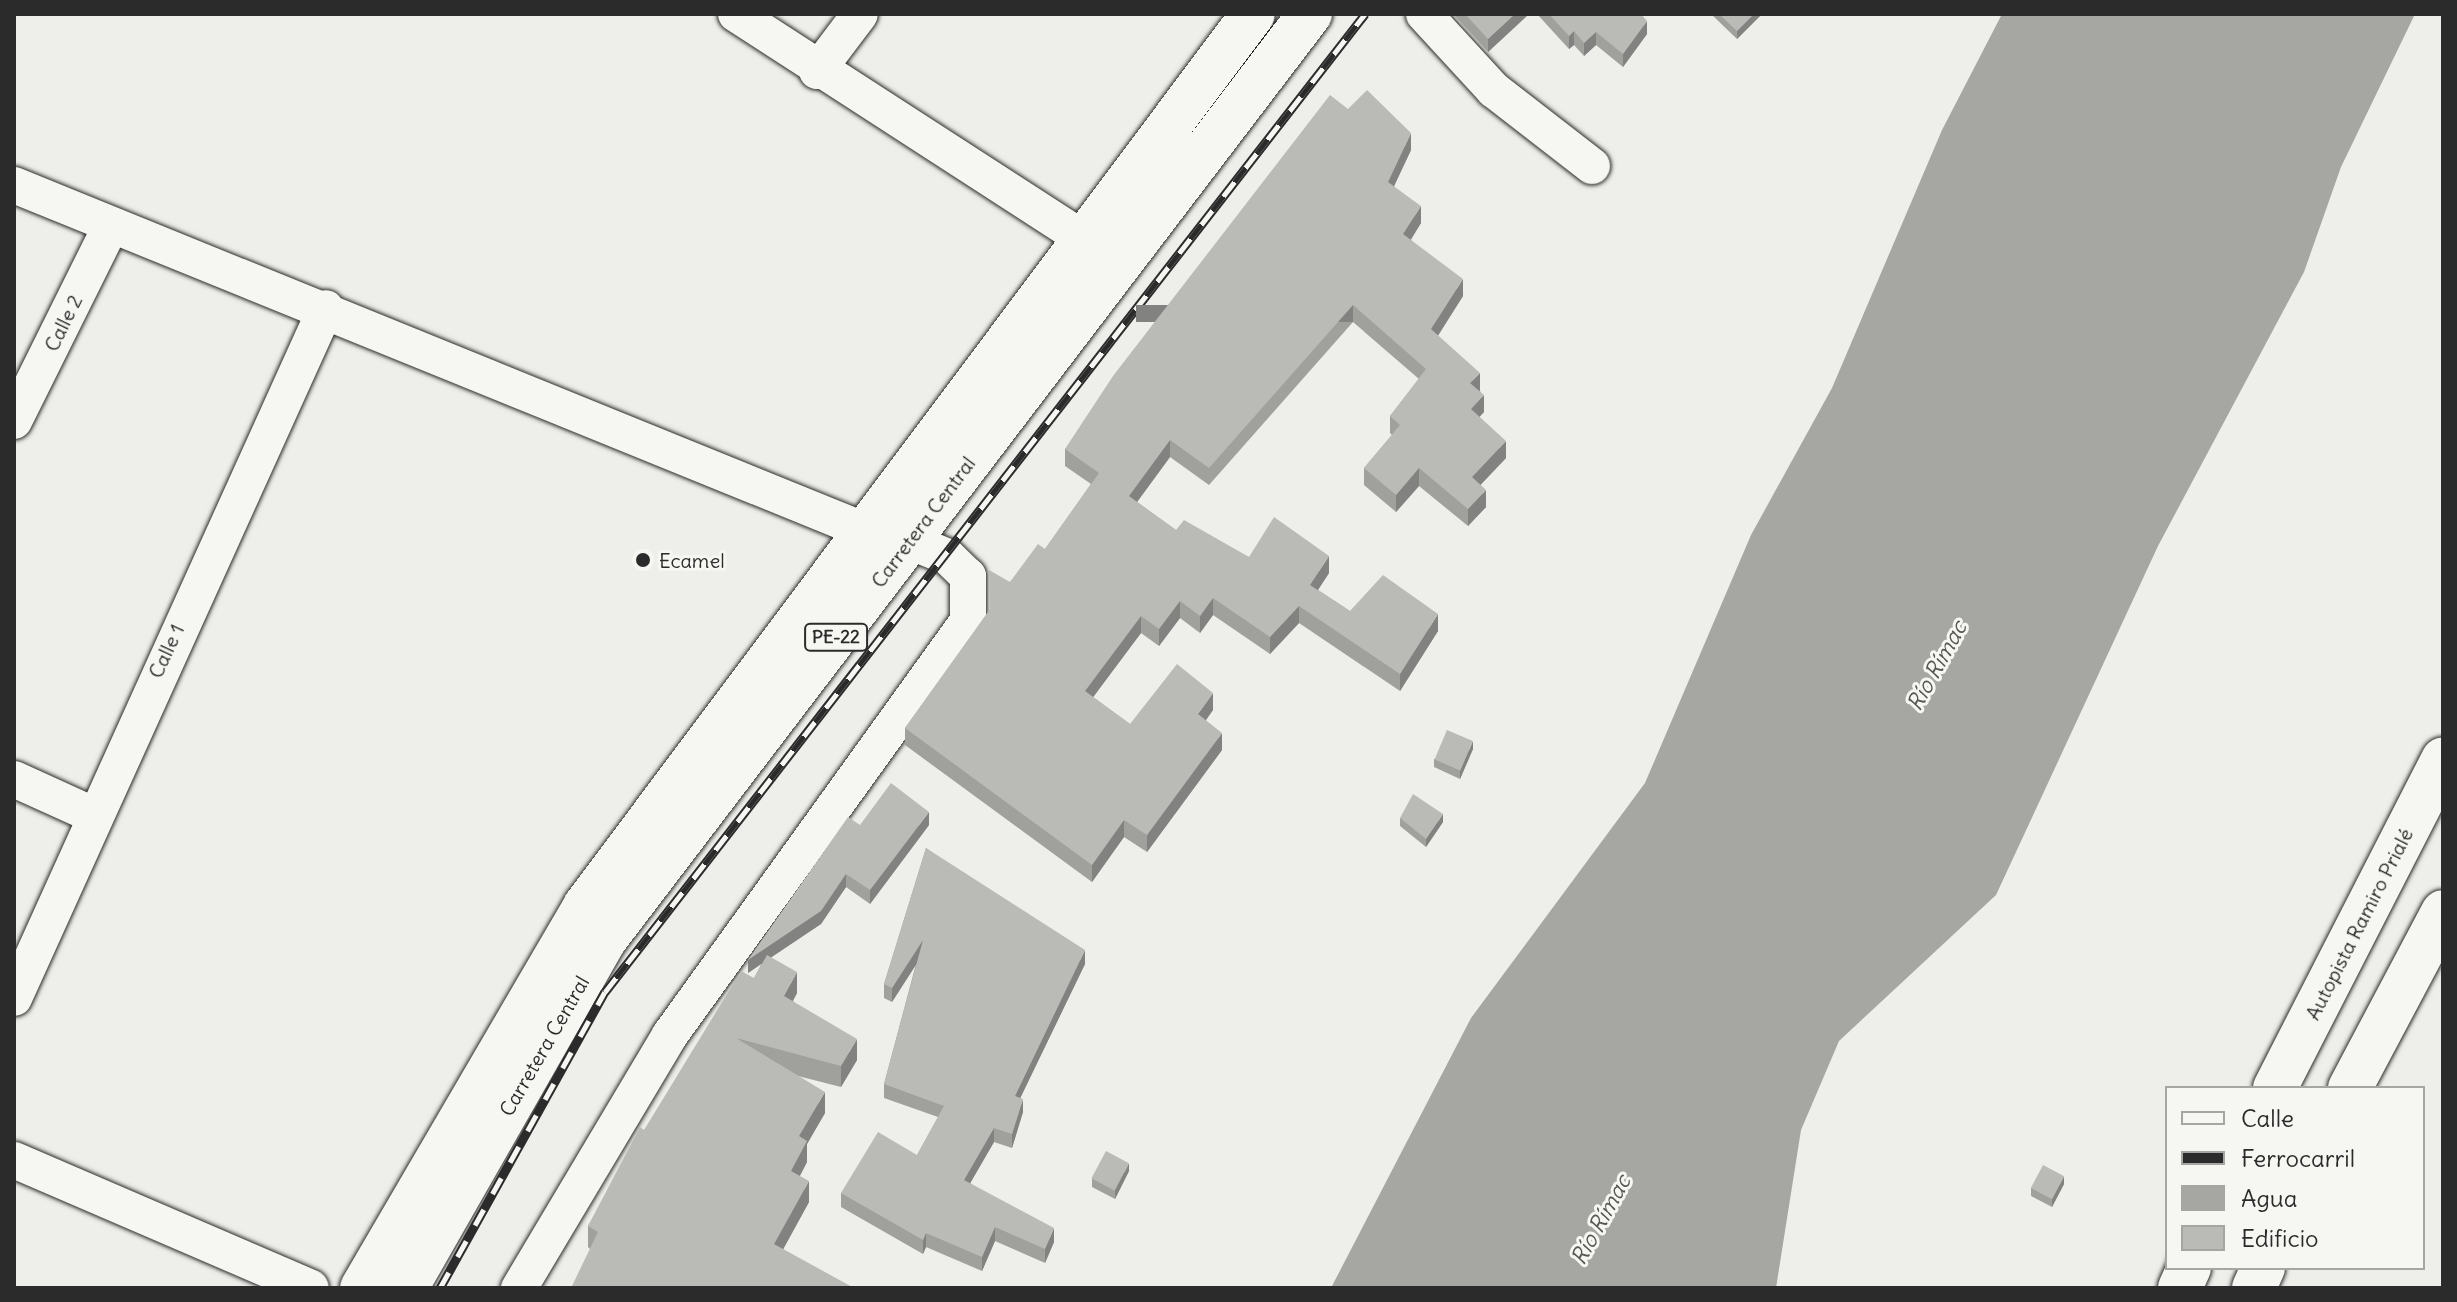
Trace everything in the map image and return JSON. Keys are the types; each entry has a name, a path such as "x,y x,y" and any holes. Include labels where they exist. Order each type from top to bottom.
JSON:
{"highway":[{"name":"Carretera Central","path":"387,1283 585,906 863,530 1253,14"},
{"name":"Carretera Central","path":"387,1283 606,938 1310,14"},
{"name":"Autopista Ramiro Prialé","path":"2276,1086 2443,760"},
{"path":"2351,1086 2443,912"}],"street":[{"path":"736,14 817,71 1120,263"},
{"path":"817,71 860,14"},
{"path":"1424,14 1494,90 1592,166"},
{"path":"14,185 111,226 326,308 863,530 909,541 948,557 968,576 968,621 670,1035 519,1288"},
{"name":"Calle 2","path":"14,421 111,226"},
{"name":"Calle 1","path":"14,998 91,814 326,308"},
{"path":"14,779 91,814"},
{"path":"14,1160 311,1288"}],"water":[{"name":"Río Rímac","path":"2002,14 2415,14 2341,167 2304,272 2158,546 1996,895 1839,1041 1801,1130 1776,1288 1331,1288 1471,1018 1645,783 1751,535 1832,388 1942,130"}],"building":[{"path":"1465,14 1515,14 1488,39"},
{"path":"1549,14 1641,14 1647,21 1623,54 1596,32 1584,43 1574,31 1569,36"},
{"path":"1719,14 1754,14 1737,31"},
{"path":"1367,90 1411,133 1388,182 1421,206 1403,234 1463,279 1431,329 1480,373 1470,383 1484,395 1471,409 1506,441 1472,477 1486,490 1468,509 1419,468 1396,495 1364,468 1400,425 1390,416 1426,369 1353,305 1209,468 1170,440 1129,496 1176,530 1184,520 1249,557 1274,517 1329,556 1310,585 1350,611 1383,575 1438,614 1400,674 1299,606 1270,637 1213,598 1200,616 1180,601 1159,629 1141,616 1085,691 1130,724 1177,664 1213,693 1198,714 1222,733 1147,835 1124,820 1092,865 905,728 990,609 989,570 1010,582 1038,544 1045,549 1099,473 1065,449 1113,376 1330,95 1348,109"},
{"path":"1447,730 1473,741 1460,770 1434,759"},
{"path":"891,783 929,812 870,890 846,874 821,911 748,960 848,817 860,825"},
{"path":"1413,794 1443,814 1426,839 1400,818"},
{"path":"926,848 1085,950 1015,1096 1023,1099 1012,1134 994,1128 964,1180 1054,1228 1045,1249 995,1227 982,1257 926,1233 923,1240 841,1193 878,1132 917,1155 944,1106 884,1084 923,940 892,988 884,984"},
{"path":"767,955 797,972 784,996 857,1039 841,1066 736,1038 825,1092 799,1136 807,1141 791,1171 809,1181 774,1244 854,1288 571,1288 598,1232 588,1226 640,1127 644,1130 741,971 754,978"},
{"path":"1106,1151 1129,1163 1114,1191 1091,1178"},
{"path":"2043,1165 2064,1176 2052,1199 2031,1188"}],"railway":[{"path":"440,1288 605,992 1365,14"}],"place":[{"name":"Ecamel","path":"643,560"}]}
